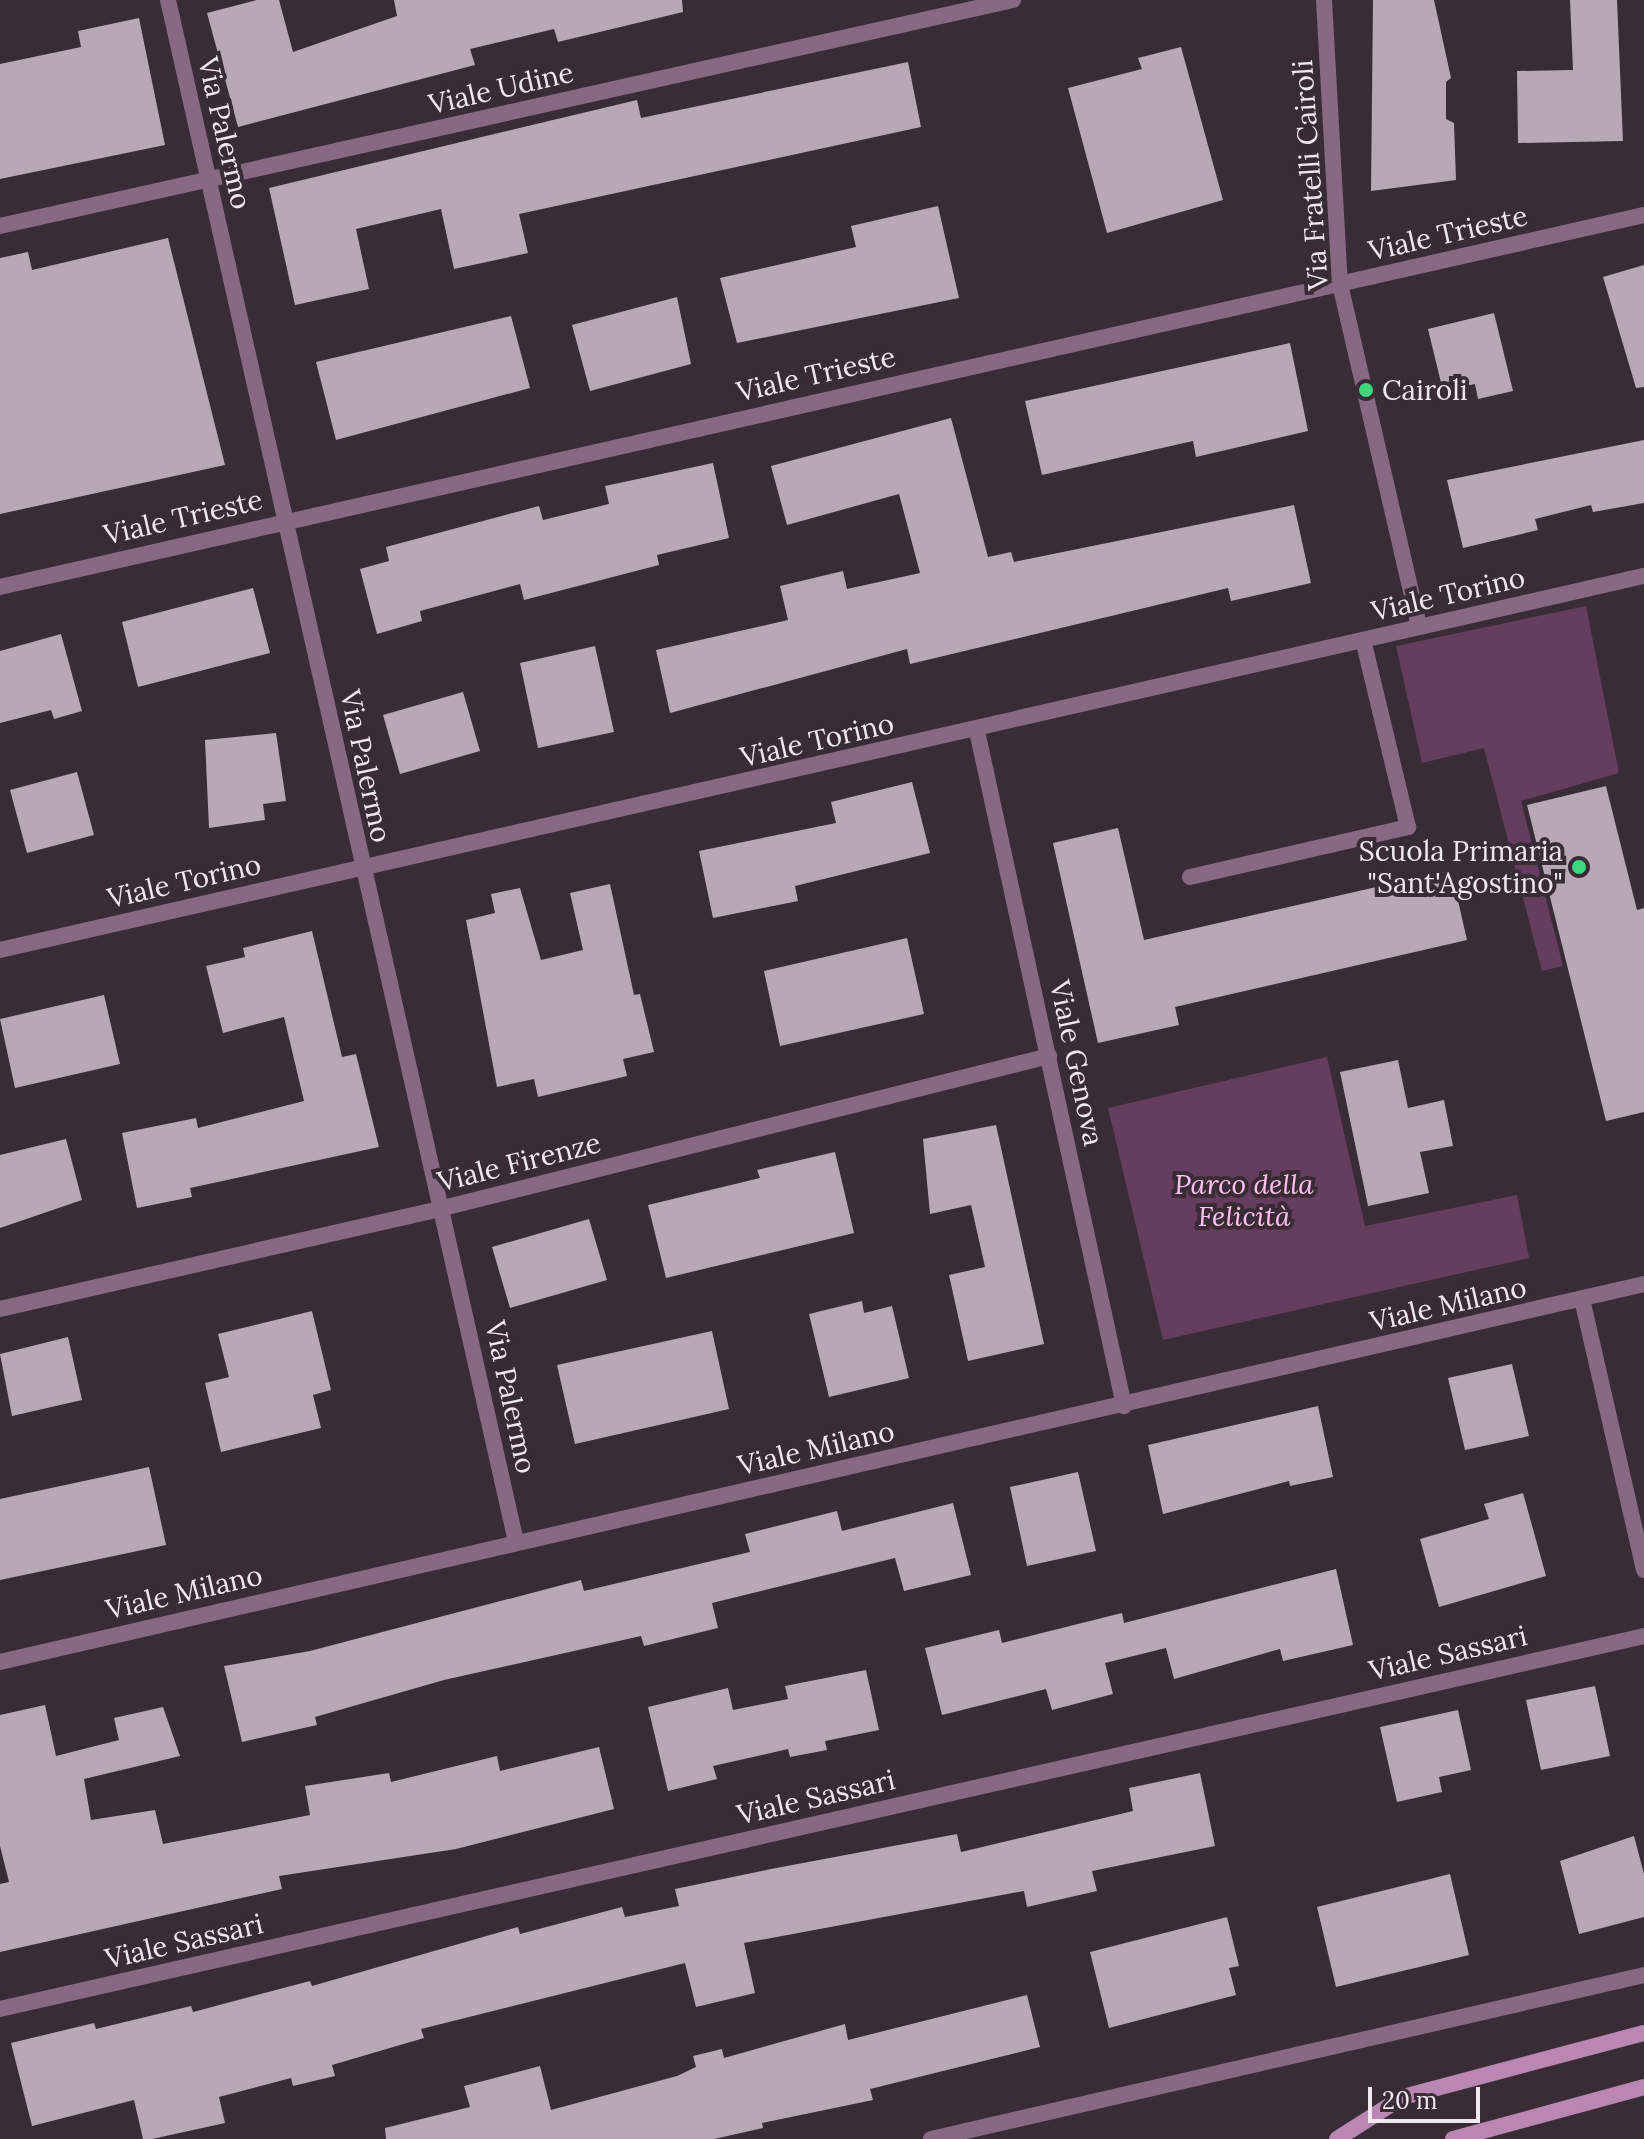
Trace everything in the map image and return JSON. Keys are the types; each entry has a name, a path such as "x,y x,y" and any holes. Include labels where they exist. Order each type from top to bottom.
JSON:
{"main road":[{"path":"1337,2139 1403,2097 1644,2033"},
{"path":"1453,2139 1644,2087"}],"street":[{"name":"Via Palermo","path":"168,0 361,868 443,1208 516,1542"},
{"name":"Viale Udine","path":"0,226 1013,0"},
{"name":"Via Fratelli Cairoli","path":"1324,0 1340,284 1419,626"},
{"name":"Viale Trieste","path":"0,587 285,519 1644,215"},
{"name":"Viale Torino","path":"0,950 977,731 1644,576"},
{"path":"1190,877 1408,827 1363,640"},
{"name":"Viale Genova","path":"977,731 1124,1406"},
{"name":"Viale Firenze","path":"0,1309 443,1208 1049,1056"},
{"name":"Viale Milano","path":"0,1662 1644,1284"},
{"path":"1582,1299 1644,1570"},
{"name":"Viale Sassari","path":"0,2009 1644,1636"},
{"path":"931,2139 1644,1975"}],"green space":[{"path":"1586,606 1619,773 1521,801 1563,966 1542,971 1484,748 1422,763 1396,646"},
{"name":"Parco della Felicità","path":"1327,1057 1365,1226 1517,1195 1529,1258 1163,1340 1108,1108"}],"building":[{"path":"257,0 279,0 293,52 397,16 394,0 682,0 683,12 558,42 554,29 470,49 475,65 238,127 207,13"},
{"path":"1373,0 1434,0 1451,78 1446,82 1446,119 1454,123 1456,180 1371,191"},
{"path":"1570,0 1617,0 1623,141 1518,143 1517,71 1573,70"},
{"path":"139,18 165,145 0,179 0,64 81,47 78,31"},
{"path":"1181,47 1223,200 1107,233 1068,88 1142,69 1138,58"},
{"path":"908,62 921,127 519,214 528,253 454,269 441,209 356,229 369,289 295,305 269,188 637,100 641,118"},
{"path":"938,206 959,298 737,343 720,278 856,247 851,226"},
{"path":"168,238 225,465 0,514 0,258 28,252 32,270"},
{"path":"1644,265 1644,387 1636,388 1603,277"},
{"path":"677,297 691,364 590,391 572,325"},
{"path":"1494,313 1513,391 1478,399 1475,384 1443,391 1428,329"},
{"path":"511,316 530,388 336,440 316,362"},
{"path":"1290,343 1308,431 1196,457 1193,441 1042,475 1025,401"},
{"path":"951,418 988,557 1011,552 1014,562 1294,505 1311,583 1231,601 1228,588 910,664 907,649 670,713 656,650 788,620 780,586 843,571 847,589 920,573 899,494 787,525 771,466"},
{"path":"1644,440 1644,503 1593,512 1591,505 1535,519 1538,530 1463,548 1447,480"},
{"path":"713,463 729,538 657,555 659,565 524,600 520,584 420,611 422,621 377,634 360,569 389,561 386,547 539,506 543,520 609,504 605,486"},
{"path":"253,588 270,653 138,687 122,622"},
{"path":"61,634 82,711 54,719 51,710 0,723 0,651"},
{"path":"595,646 614,732 538,748 520,663"},
{"path":"463,692 480,751 400,774 383,715"},
{"path":"276,733 286,801 263,804 265,820 209,828 205,740"},
{"path":"77,772 94,835 27,853 10,790"},
{"path":"912,782 930,853 795,886 798,901 713,918 699,851 836,823 831,802"},
{"path":"1606,786 1637,910 1644,908 1644,1112 1606,1121 1527,805"},
{"path":"1118,828 1144,940 1451,870 1467,940 1175,1007 1179,1025 1098,1043 1053,843"},
{"path":"610,884 634,995 640,994 654,1052 623,1059 627,1076 538,1097 534,1079 497,1087 466,920 495,913 491,894 520,888 541,960 583,950 570,893"},
{"path":"312,931 342,1057 356,1054 379,1147 190,1188 192,1197 137,1208 122,1133 196,1118 198,1128 304,1101 284,1017 223,1033 206,966 245,957 243,948"},
{"path":"907,938 924,1014 780,1046 764,971"},
{"path":"104,995 120,1064 15,1088 0,1019"},
{"path":"1398,1060 1408,1108 1444,1100 1453,1146 1420,1152 1429,1193 1368,1206 1340,1072"},
{"path":"996,1125 1044,1344 968,1361 949,1275 985,1267 971,1205 930,1214 923,1139"},
{"path":"66,1139 82,1200 0,1228 0,1155"},
{"path":"835,1152 854,1233 666,1278 648,1205 760,1178 757,1170"},
{"path":"589,1219 607,1280 510,1308 492,1247"},
{"path":"862,1301 864,1313 892,1306 909,1378 829,1397 809,1314"},
{"path":"312,1311 331,1390 313,1395 321,1428 221,1452 205,1383 229,1377 218,1334"},
{"path":"712,1331 729,1409 575,1444 557,1365"},
{"path":"68,1337 82,1400 12,1416 0,1354"},
{"path":"1512,1364 1529,1436 1465,1450 1448,1378"},
{"path":"1318,1406 1333,1477 1290,1486 1289,1481 1163,1514 1148,1445"},
{"path":"149,1467 166,1545 0,1580 0,1499"},
{"path":"1078,1472 1096,1551 1027,1566 1010,1487"},
{"path":"1523,1493 1546,1576 1439,1607 1420,1539 1489,1519 1484,1504"},
{"path":"953,1503 971,1575 904,1591 895,1558 712,1603 718,1628 644,1646 641,1636 444,1680 315,1717 317,1725 242,1742 224,1666 310,1651 581,1580 584,1591 750,1552 745,1534 837,1511 842,1531"},
{"path":"1336,1569 1353,1645 1283,1661 1280,1649 1174,1679 1166,1648 1105,1663 1113,1694 1052,1710 1046,1689 942,1715 925,1648 999,1630 1002,1643 1122,1613 1124,1623"},
{"path":"866,1670 879,1730 825,1741 827,1750 790,1757 788,1749 713,1766 717,1779 668,1791 648,1707 728,1688 733,1710 788,1699 785,1686"},
{"path":"1595,1686 1610,1756 1541,1770 1526,1700"},
{"path":"45,1705 56,1756 119,1740 114,1718 163,1707 180,1756 84,1779 91,1820 155,1810 163,1844 310,1815 305,1786 389,1773 391,1782 497,1756 500,1771 599,1747 614,1809 456,1849 279,1876 282,1889 0,1952 0,1884 9,1882 0,1846 0,1715"},
{"path":"1458,1710 1471,1770 1439,1777 1442,1792 1397,1802 1380,1727"},
{"path":"1200,1773 1215,1846 1092,1871 1097,1891 1027,1907 1024,1891 744,1943 755,1993 696,2007 685,1963 421,2029 424,2038 332,2065 335,2076 293,2086 291,2078 219,2097 225,2123 143,2139 134,2100 32,2126 11,2043 94,2023 96,2029 191,2006 193,2012 310,1981 312,1986 518,1927 520,1934 622,1907 625,1917 679,1906 675,1889 771,1869 957,1834 961,1852 1133,1811 1129,1788"},
{"path":"1634,1836 1644,1874 1644,1917 1579,1934 1560,1861"},
{"path":"1450,1874 1469,1955 1336,1987 1317,1907"},
{"path":"1227,1917 1239,1966 1229,1968 1236,1995 1109,2028 1090,1952"},
{"path":"1027,1995 1040,2047 870,2089 873,2100 762,2123 763,2128 714,2139 386,2139 385,2128 470,2107 464,2086 540,2066 551,2110 677,2076 696,2067 693,2056 722,2049 724,2058 845,2024 848,2040"}],"place":[{"name":"Cairoli","path":"1366,390"},
{"name":"Scuola Primaria \"Sant'Agostino\"","path":"1579,867"}]}
